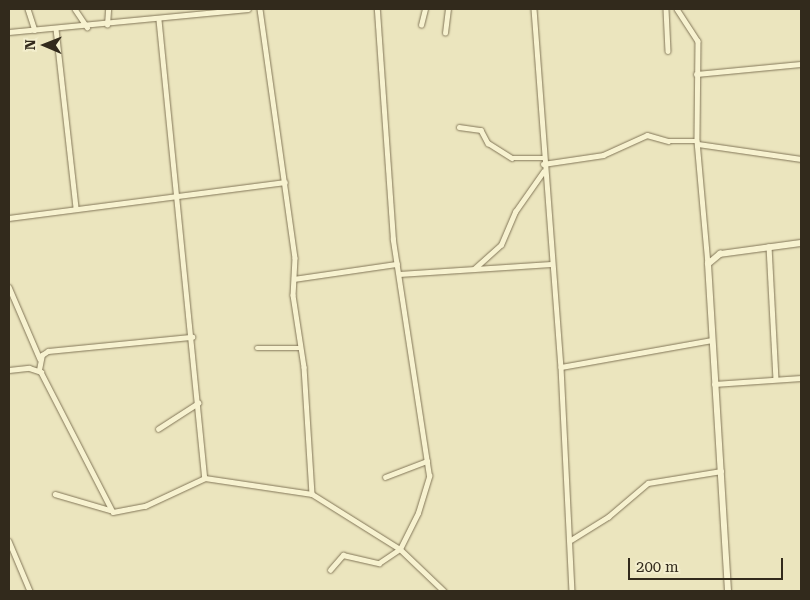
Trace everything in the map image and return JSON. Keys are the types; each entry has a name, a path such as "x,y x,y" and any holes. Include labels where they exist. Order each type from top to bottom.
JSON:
{"street":[{"path":"28,9 35,30"},
{"path":"75,9 87,27"},
{"path":"108,9 108,25"},
{"path":"9,32 108,25 159,20 212,11 248,9"},
{"path":"260,9 285,182 301,348 312,494"},
{"path":"330,570 343,555 384,563 400,549 420,507 429,476 397,264 377,9"},
{"path":"421,25 425,9"},
{"path":"445,33 448,9"},
{"path":"534,9 543,161 561,367 571,540 572,591"},
{"path":"666,9 668,51"},
{"path":"677,9 698,41 696,74 697,142 708,264 728,591"},
{"path":"159,20 205,478"},
{"path":"56,29 76,207"},
{"path":"696,74 801,64"},
{"path":"460,127 482,130 488,143 512,158 543,161 603,155 647,135 668,141 697,142 801,160"},
{"path":"473,270 500,244 512,217 544,172"},
{"path":"9,218 76,207 178,197 285,182"},
{"path":"708,264 720,254 801,243"},
{"path":"769,246 776,379"},
{"path":"294,279 397,264"},
{"path":"399,274 551,264"},
{"path":"9,287 40,360 39,370 110,510"},
{"path":"40,360 48,351 192,336"},
{"path":"561,367 712,340"},
{"path":"257,348 301,348"},
{"path":"9,370 39,370"},
{"path":"714,384 801,378"},
{"path":"158,429 198,404"},
{"path":"385,477 426,461"},
{"path":"571,540 608,517 648,483 721,472"},
{"path":"55,494 110,510 145,506 205,478 312,494 400,549 444,591"},
{"path":"9,541 30,591"}]}
